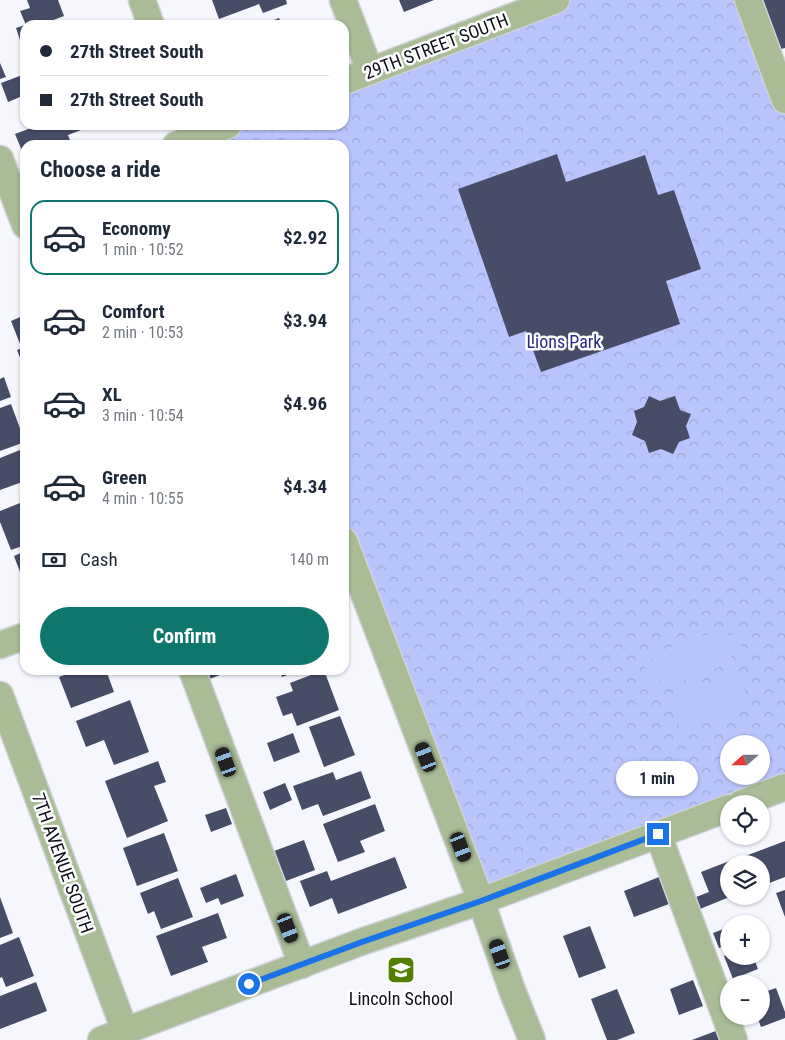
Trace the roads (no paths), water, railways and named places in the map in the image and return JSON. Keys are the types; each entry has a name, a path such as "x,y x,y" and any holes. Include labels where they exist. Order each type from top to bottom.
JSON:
{"street":[{"path":"142,0 149,20"},
{"path":"343,0 370,71"},
{"path":"748,0 785,100"},
{"name":"29TH STREET SOUTH","path":"349,79 551,1"},
{"path":"188,138 213,130"},
{"path":"0,159 17,211"},
{"path":"349,553 532,1040"},
{"path":"0,645 20,638"},
{"path":"194,675 302,965"},
{"name":"7TH AVENUE SOUTH","path":"0,695 125,1031"},
{"path":"764,795 785,787"},
{"path":"101,1040 720,811"},
{"path":"658,834 734,1040"}],"place":[{"name":"Lincoln School","path":"401,970"}],"park label":[{"name":"Lions Park","path":"564,341"}]}
